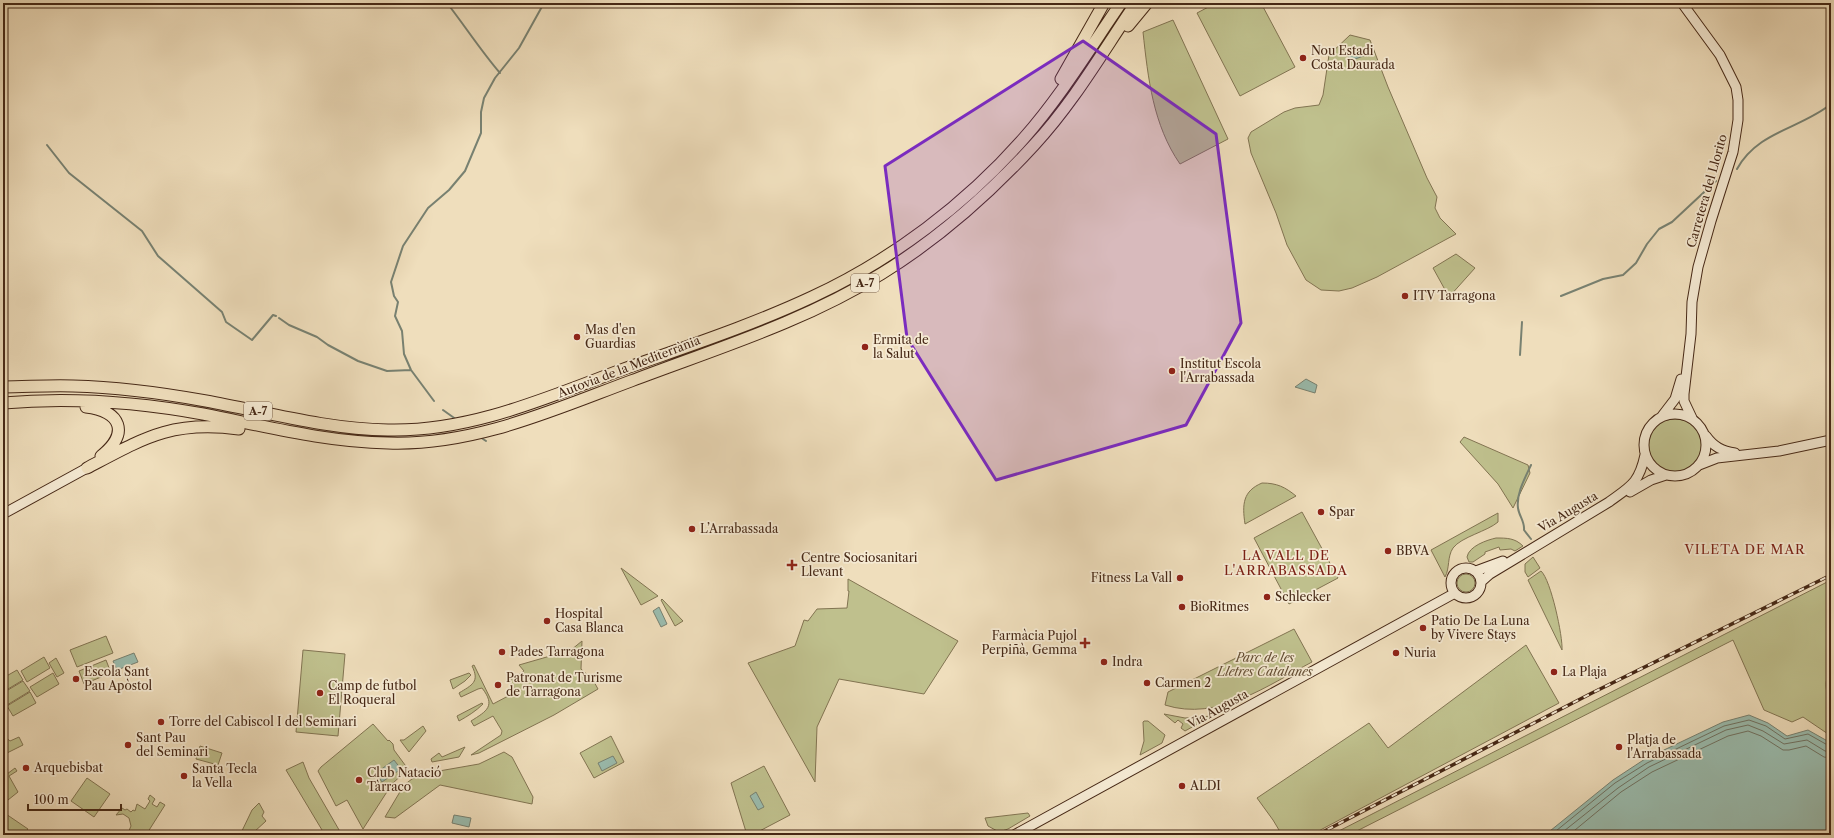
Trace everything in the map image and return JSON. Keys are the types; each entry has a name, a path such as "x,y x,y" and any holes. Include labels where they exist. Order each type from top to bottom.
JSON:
{"highway":[{"path":"954,206 1021,134 1053,93 1104,3"},
{"name":"Autovia de la Mediterrània","path":"3,387 62,386 150,393 204,401 348,428 390,430 454,424 487,417 557,394 771,314 811,297 878,262 919,234 954,206 989,174 1025,137 1057,96 1121,3"},
{"name":"Autovia de la Mediterrània","path":"3,403 33,400 75,400 133,404 200,414 310,436 390,444 429,442 468,436 500,428 544,414 774,327 816,308 880,275 925,245 960,217 997,183 1045,132 1078,91 1136,3"},
{"path":"1096,63 1108,53 1147,3"},
{"path":"3,380 46,381 62,386"},
{"path":"3,403 17,406 87,407 99,409 109,413 118,425 119,432 116,442 87,468"},
{"path":"87,468 142,439 183,427 221,426 310,436"}],"main road":[{"name":"Carretera del Llorito","path":"1682,3 1720,56 1731,75 1736,87 1738,100 1738,120 1733,152 1711,221 1692,302 1691,334 1684,394 1684,400 1692,418"},
{"name":"Carretera del Llorito","path":"1662,416 1675,399 1688,352"},
{"path":"1764,453 1732,452 1714,446 1705,435 1700,425 1692,418 1682,414 1662,416 1651,424 1645,433 1643,444 1645,455 1650,464 1658,471 1666,475 1679,476 1690,472 1708,460 1716,458 1764,453 1831,440"},
{"path":"1698,466 1705,451 1705,435"},
{"path":"1732,452 1782,447 1831,436"},
{"name":"Via Augusta","path":"1609,502 1635,483 1642,469 1645,455"},
{"path":"3,514 87,468"},
{"name":"Via Augusta","path":"1476,571 1524,552 1609,502 1642,485 1666,475"},
{"name":"Via Augusta","path":"1481,582 1524,552"},
{"path":"1463,568 1471,568 1476,571 1481,582 1479,591 1471,597 1461,597 1452,589 1450,581 1455,572 1463,568"},
{"name":"Via Augusta","path":"1014,835 1455,593"}],"highlighted area":[{"path":"1083,41 1216,134 1241,323 1186,425 996,480 907,338 885,166"}],"green space":[{"path":"1216,3 1261,3 1295,67 1240,96 1197,13"},
{"path":"1173,20 1228,139 1180,164 1164,133 1153,101 1143,32"},
{"path":"1350,35 1370,40 1388,87 1427,178 1437,197 1435,208 1440,218 1456,234 1377,277 1352,288 1339,291 1321,290 1306,280 1287,245 1276,213 1251,153 1248,138 1251,132 1284,112 1295,108 1319,105 1323,95 1329,55"},
{"path":"1456,254 1475,268 1449,297 1433,268"},
{"path":"1675,419 1685,421 1694,427 1700,436 1702,446 1700,456 1694,465 1685,471 1675,473 1665,471 1656,465 1650,456 1648,446 1650,436 1656,427 1665,421"},
{"path":"1464,437 1528,465 1530,473 1513,508 1498,484 1460,442"},
{"path":"1262,483 1280,486 1296,496 1245,524 1244,504 1247,494"},
{"path":"1302,512 1338,578 1289,604 1254,538"},
{"path":"1498,513 1498,522 1468,537 1453,548 1445,577 1431,550"},
{"path":"1496,538 1507,538 1514,540 1523,546 1515,551 1511,549 1500,550 1499,547 1485,552 1485,554 1473,562 1469,562 1467,557 1471,550 1483,542"},
{"path":"1533,557 1540,568 1528,577 1525,572 1525,564"},
{"path":"621,568 658,596 641,605"},
{"path":"1541,571 1549,585 1556,609 1561,633 1562,650 1528,580"},
{"path":"1466,574 1473,576 1475,583 1473,590 1466,592 1459,590 1457,583 1459,576"},
{"path":"848,579 958,641 924,694 839,679 817,727 815,782 748,663 795,646 804,620 808,621 817,609 847,608 849,591"},
{"path":"1831,580 1831,673 1828,676 1826,687 1828,702 1831,705 1831,736 1803,717 1792,722 1764,710 1733,640 1349,835 1331,835"},
{"path":"662,599 683,621 675,626 661,600"},
{"name":"Parc de les Lletres Catalanes","path":"1294,629 1312,662 1260,690 1223,705 1204,709 1185,709 1165,705 1168,692"},
{"path":"106,636 113,653 77,667 70,650"},
{"path":"582,641 581,669 593,680 598,689 554,715 479,753 471,755 501,735 502,731 493,716 474,726 471,721 485,711 489,704 486,694 482,688 461,697 459,693 468,688 475,679 472,666 474,665 493,704 510,695 508,690 513,686 509,681 524,671 519,665 571,650"},
{"path":"1526,645 1559,703 1311,835 1282,835 1257,798 1369,723 1388,748"},
{"name":"Camp de futbol El Roqueral","path":"303,650 345,654 338,736 296,732"},
{"path":"44,657 50,668 27,682 21,671"},
{"path":"56,658 64,673 57,677 49,663"},
{"path":"106,660 111,673 84,684 79,671"},
{"path":"17,670 23,680 3,692 3,678"},
{"path":"53,673 59,684 37,697 30,687"},
{"path":"469,673 471,675 465,681 453,689 450,680"},
{"path":"23,681 30,691 7,705 3,699 3,693"},
{"path":"30,692 36,703 13,716 7,706"},
{"path":"482,703 483,704 478,709 459,721 457,716"},
{"path":"1164,714 1185,718 1212,716 1185,731 1181,728 1183,724 1178,720 1175,723"},
{"path":"1144,721 1148,721 1165,735 1162,743 1140,755 1144,741"},
{"name":"Club Natació Tàrraco","path":"373,724 388,741 389,740 393,744 394,750 408,769 392,784 363,829 347,800 336,806 318,771"},
{"path":"423,726 426,731 409,752 400,740 404,740"},
{"path":"3,735 10,741 19,737 23,745 3,755"},
{"path":"611,736 624,762 594,778 580,753"},
{"path":"200,746 222,753 218,765 196,759"},
{"path":"465,747 459,757 432,762 431,759 439,753 442,757"},
{"path":"504,752 512,757 533,797 532,804 440,785 395,818 385,817 404,785 412,779 422,774 479,764"},
{"path":"303,762 309,778 342,835 325,835 286,770"},
{"path":"764,766 790,815 752,835 747,835 731,783"},
{"path":"15,768 17,771 9,776 18,792 3,804 3,777"},
{"path":"87,778 110,794 94,817 71,801"},
{"path":"150,795 155,799 152,804 157,807 160,802 165,805 146,835 130,835 128,833 131,826 129,818 123,814 116,815 122,808 131,812 133,810 135,811 137,804 145,809 150,801 148,799"},
{"path":"259,803 264,812 262,816 266,821 254,832 256,835 240,835 252,810"},
{"path":"3,812 28,829 23,835 4,835"},
{"path":"1028,813 1030,816 1008,829 999,832 988,826 985,818"}],"water":[{"path":"1364,48 1366,55 1350,61 1347,53"},
{"path":"1306,379 1317,385 1315,393 1295,387"},
{"path":"659,607 667,624 661,627 653,611"},
{"path":"134,653 138,662 117,670 113,661"},
{"path":"1749,715 1768,723 1787,736 1808,730 1831,743 1831,835 1545,835 1613,780 1645,759 1723,722"},
{"path":"613,756 617,763 602,771 598,763"},
{"path":"394,760 401,769 382,782 376,773"},
{"path":"756,792 764,807 758,810 750,796"},
{"path":"454,815 471,818 469,827 452,823"}],"waterway":[{"path":"447,3 500,73"},
{"path":"434,401 411,370 404,354 402,331 395,316 398,302 394,296 391,282 403,246 428,208 449,190 465,171 481,133 481,112 484,98 495,78 519,48 544,3"},
{"path":"1737,169 1746,156 1756,146 1831,104"},
{"path":"47,145 69,173 142,231 158,256 222,312 226,322 252,340 273,315 276,316"},
{"path":"1561,296 1603,279 1623,275 1636,263 1647,244 1659,229 1672,222 1716,181"},
{"path":"279,318 289,325 317,337 328,345 358,361 387,371 411,370"},
{"path":"1520,355 1522,322"},
{"path":"443,410 457,420"},
{"path":"480,437 486,441"},
{"path":"1531,465 1518,497 1519,511 1524,524 1524,530 1531,539"}],"railway":[{"path":"1317,835 1592,693 1831,575"}],"place":[{"name":"Nou Estadi Costa Daurada","path":"1303,58"},
{"name":"ITV Tarragona","path":"1405,296"},
{"name":"Mas d'en Guardias","path":"577,337"},
{"name":"Ermita de la Salut","path":"865,347"},
{"name":"Institut Escola l'Arrabassada","path":"1172,371"},
{"name":"Spar","path":"1321,512"},
{"name":"L’Arrabassada","path":"692,529"},
{"name":"BBVA","path":"1388,551"},
{"name":"Centre Sociosanitari Llevant","path":"792,565"},
{"name":"Fitness La Vall","path":"1180,578"},
{"name":"Schlecker","path":"1267,597"},
{"name":"BioRitmes","path":"1182,607"},
{"name":"Hospital Casa Blanca","path":"547,621"},
{"name":"Patio De La Luna by Vivere Stays","path":"1423,628"},
{"name":"Farmàcia Pujol Perpiñà, Gemma","path":"1085,643"},
{"name":"Pades Tarragona","path":"502,652"},
{"name":"Nuria","path":"1396,653"},
{"name":"Indra","path":"1104,662"},
{"name":"La Plaja","path":"1554,672"},
{"name":"Escola Sant Pau Apòstol","path":"76,679"},
{"name":"Carmen 2","path":"1147,683"},
{"name":"Patronat de Turisme de Tarragona","path":"498,685"},
{"name":"Camp de futbol El Roqueral","path":"320,693"},
{"name":"Torre del Cabiscol I del Seminari","path":"161,722"},
{"name":"Sant Pau del Seminari","path":"128,745"},
{"name":"Platja de l'Arrabassada","path":"1619,747"},
{"name":"Arquebisbat","path":"26,768"},
{"name":"Santa Tecla la Vella","path":"184,776"},
{"name":"Club Natació Tàrraco","path":"359,780"},
{"name":"ALDI","path":"1182,786"}],"district":[{"name":"VILETA DE MAR","path":"1745,549"},
{"name":"LA VALL DE L'ARRABASSADA","path":"1286,562"}]}
